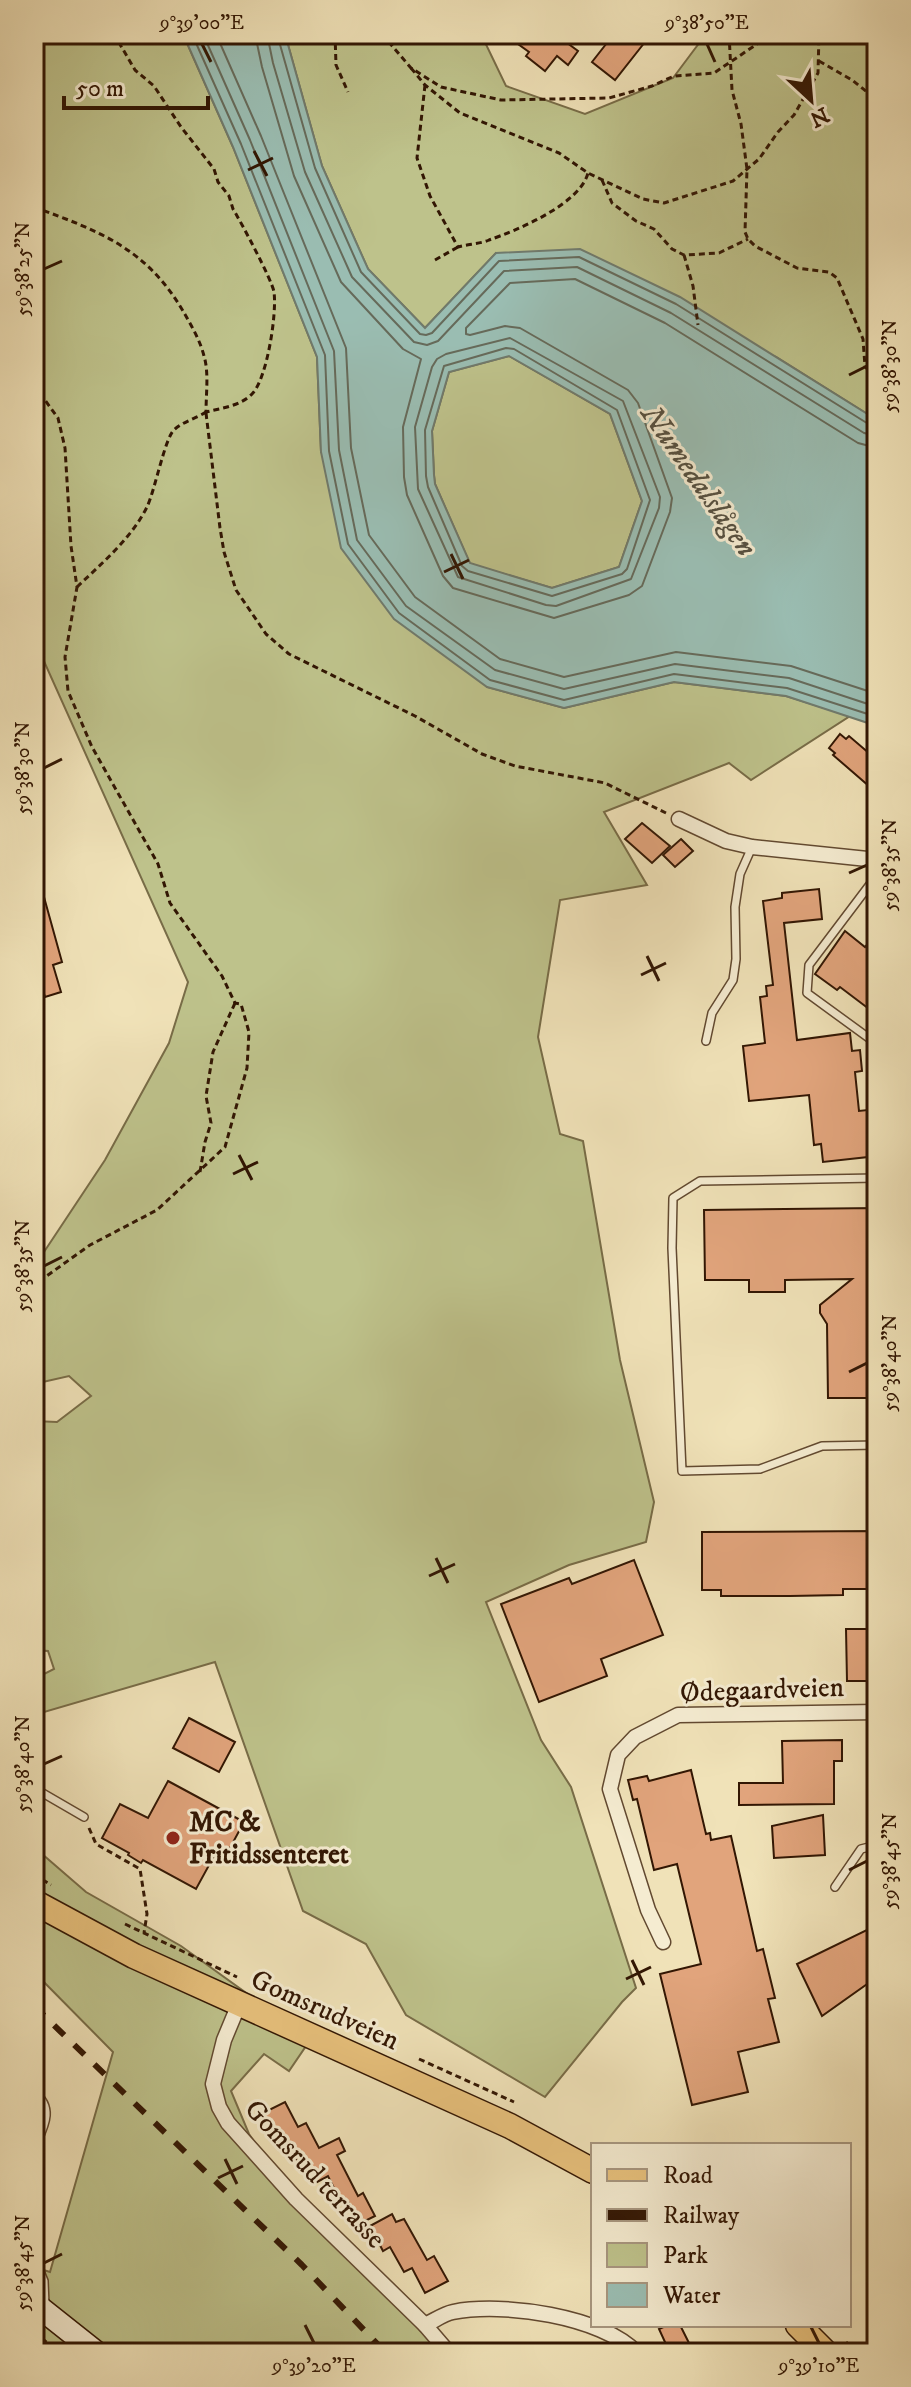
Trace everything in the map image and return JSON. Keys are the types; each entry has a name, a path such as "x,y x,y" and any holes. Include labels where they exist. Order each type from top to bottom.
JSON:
{"main road":[{"name":"Gomsrudveien","path":"34,1902 134,1956 510,2126 591,2170"},
{"path":"800,2327 826,2353"}],"street":[{"path":"679,819 726,841 752,847 877,860"},
{"name":"Ødegaardveien","path":"663,1942 648,1910 610,1789 618,1755 635,1737 678,1715 877,1712"},
{"name":"Gomsrud terrasse","path":"239,2004 224,2040 213,2084 219,2107 228,2123 296,2199 425,2325 449,2353"},
{"path":"38,2307 97,2353"},
{"path":"425,2325 449,2313 481,2308 520,2311 566,2319 606,2332 630,2345 637,2353"}],"lane":[{"path":"706,1041 712,1013 733,980 736,896 740,874 752,847"},
{"path":"877,875 809,965 807,993 877,1044"},
{"path":"877,1178 700,1181 673,1198 672,1248 682,1471 760,1469 822,1446 877,1445"},
{"path":"34,1788 84,1817"},
{"path":"835,1887 861,1849 877,1845"},
{"path":"34,2092 48,2110 34,2149"},
{"path":"34,2257 46,2293 38,2307"}],"path":[{"path":"77,587 128,537 146,508 159,476 170,434 175,428 206,412 233,406 251,395 260,381 272,333 274,291 229,196 218,182 214,169 154,86 135,70 114,34"},
{"path":"318,34 320,42"},
{"path":"335,34 336,65 348,92"},
{"path":"382,34 425,85 460,113 559,153 588,173 614,182 643,199 664,203 733,181 759,159 794,115 818,73 819,34"},
{"path":"729,34 732,90 741,124 747,169 745,232 755,246 797,268 829,272 837,278 863,339 865,366 877,383"},
{"path":"411,68 441,87 501,100 609,98 652,86 674,76 714,73 772,34"},
{"path":"819,61 852,80 877,100"},
{"path":"425,85 417,158 430,196 458,247"},
{"path":"435,260 458,247 488,241 549,212 574,197 586,183 588,173"},
{"path":"602,180 612,203 636,221 654,229 672,249 684,255 719,253 748,239"},
{"path":"34,207 85,226 128,249 154,270 186,317 205,358 206,421 224,552 236,590 266,634 289,654 415,716 482,754 515,766 605,783 679,819"},
{"path":"684,255 693,286 698,325"},
{"path":"35,386 58,418 65,448 71,546 77,587 65,657 68,691 92,747 158,864 170,903 222,976 235,1003 213,1052 206,1096 211,1123 200,1172"},
{"path":"34,1285 90,1245 157,1210 225,1147 247,1068 249,1032 241,1004 235,1003"},
{"path":"84,1817 96,1844 140,1869 147,1914 144,1933"},
{"path":"34,2332 60,2353"}],"green space":[{"path":"34,34 183,34 233,147 317,357 321,452 487,687 564,708 674,682 786,696 850,716 751,780 729,763 604,812 647,885 560,900 538,1037 560,1134 583,1141 620,1360 654,1502 646,1542 569,1565 486,1602 541,1740 571,1787 636,1988 545,2097 406,2015 366,1944 303,1911 215,1662 34,1715 34,1679 54,1669 48,1651 34,1650 34,1421 57,1422 91,1396 69,1376 34,1384 34,1267 105,1160 169,1043 188,982 34,639"},
{"path":"285,34 481,34 506,86 585,114 673,78 706,34 877,34 877,420 776,357 496,253 425,328 368,269 322,166"},
{"path":"509,356 610,414 642,501 619,567 552,588 470,564 435,484 432,431 449,372"},
{"path":"34,1847 86,1892 181,1946 274,2013 306,2046 289,2071 264,2054 231,2091 249,2134 332,2229 456,2353 34,2353 34,2267 50,2272 113,2052 34,1972"}],"water":[{"name":"Numedalslågen","path":"183,34 285,34 322,166 368,269 425,328 496,253 580,249 680,297 877,420 877,726 786,696 674,682 564,708 487,687 394,619 341,548 321,452 317,357 233,147","holes":["509,356 610,414 642,501 619,567 552,588 470,563 435,484 434,475 432,431 449,372"]}],"building":[{"path":"526,34 555,34 578,51 568,65 557,56 545,71 526,56 529,52 518,44"},
{"path":"614,34 635,34 645,42 615,80 592,62"},
{"path":"840,734 846,739 849,736 877,760 877,793 833,755 835,753 829,748"},
{"path":"642,823 670,846 652,863 625,839"},
{"path":"681,839 693,851 675,867 663,855"},
{"path":"34,879 39,879 62,962 53,965 61,992 45,997 37,970 34,970"},
{"path":"819,889 822,919 784,923 797,1040 850,1033 852,1051 860,1050 862,1071 855,1072 859,1111 877,1109 877,1156 823,1162 821,1144 814,1145 809,1095 749,1101 743,1046 765,1043 760,997 767,996 766,986 773,985 763,901 782,898 782,893"},
{"path":"845,931 865,947 877,932 877,1015 840,987 837,990 815,974"},
{"path":"877,1208 877,1398 828,1398 827,1324 820,1313 820,1305 852,1279 785,1280 785,1292 749,1292 749,1280 705,1280 704,1210"},
{"path":"877,1531 877,1589 843,1589 843,1595 790,1596 721,1596 721,1590 702,1590 702,1532"},
{"path":"634,1560 663,1635 601,1659 607,1676 539,1702 501,1604 569,1578 572,1584"},
{"path":"846,1629 877,1629 877,1681 847,1681"},
{"path":"189,1718 235,1742 219,1772 173,1748"},
{"path":"842,1740 842,1761 834,1761 834,1804 739,1805 739,1783 783,1783 782,1741"},
{"path":"691,1770 706,1834 710,1833 711,1840 731,1836 757,1951 763,1949 775,1998 768,1999 779,2042 738,2052 748,2092 692,2105 660,1974 701,1964 677,1864 654,1870 637,1799 633,1800 628,1780 647,1776 649,1781"},
{"path":"168,1781 244,1822 223,1861 214,1856 196,1889 143,1860 141,1863 102,1838 120,1804 148,1818"},
{"path":"823,1815 825,1855 774,1858 772,1826"},
{"path":"877,1925 877,1977 822,2016 797,1964"},
{"path":"285,2102 298,2127 306,2123 319,2148 339,2138 345,2151 337,2155 358,2196 363,2193 375,2216 359,2224 348,2201 342,2204 328,2176 317,2182 313,2173 306,2177 283,2135 276,2138 263,2113"},
{"path":"392,2214 396,2222 404,2219 427,2260 434,2256 448,2281 425,2293 412,2268 404,2272 390,2247 383,2251 370,2226"},
{"path":"681,2327 694,2353 670,2353 659,2329"}],"railway":[{"path":"34,2006 302,2265 386,2353"}],"place":[{"name":"MC & Fritidssenteret","path":"173,1838"}]}
